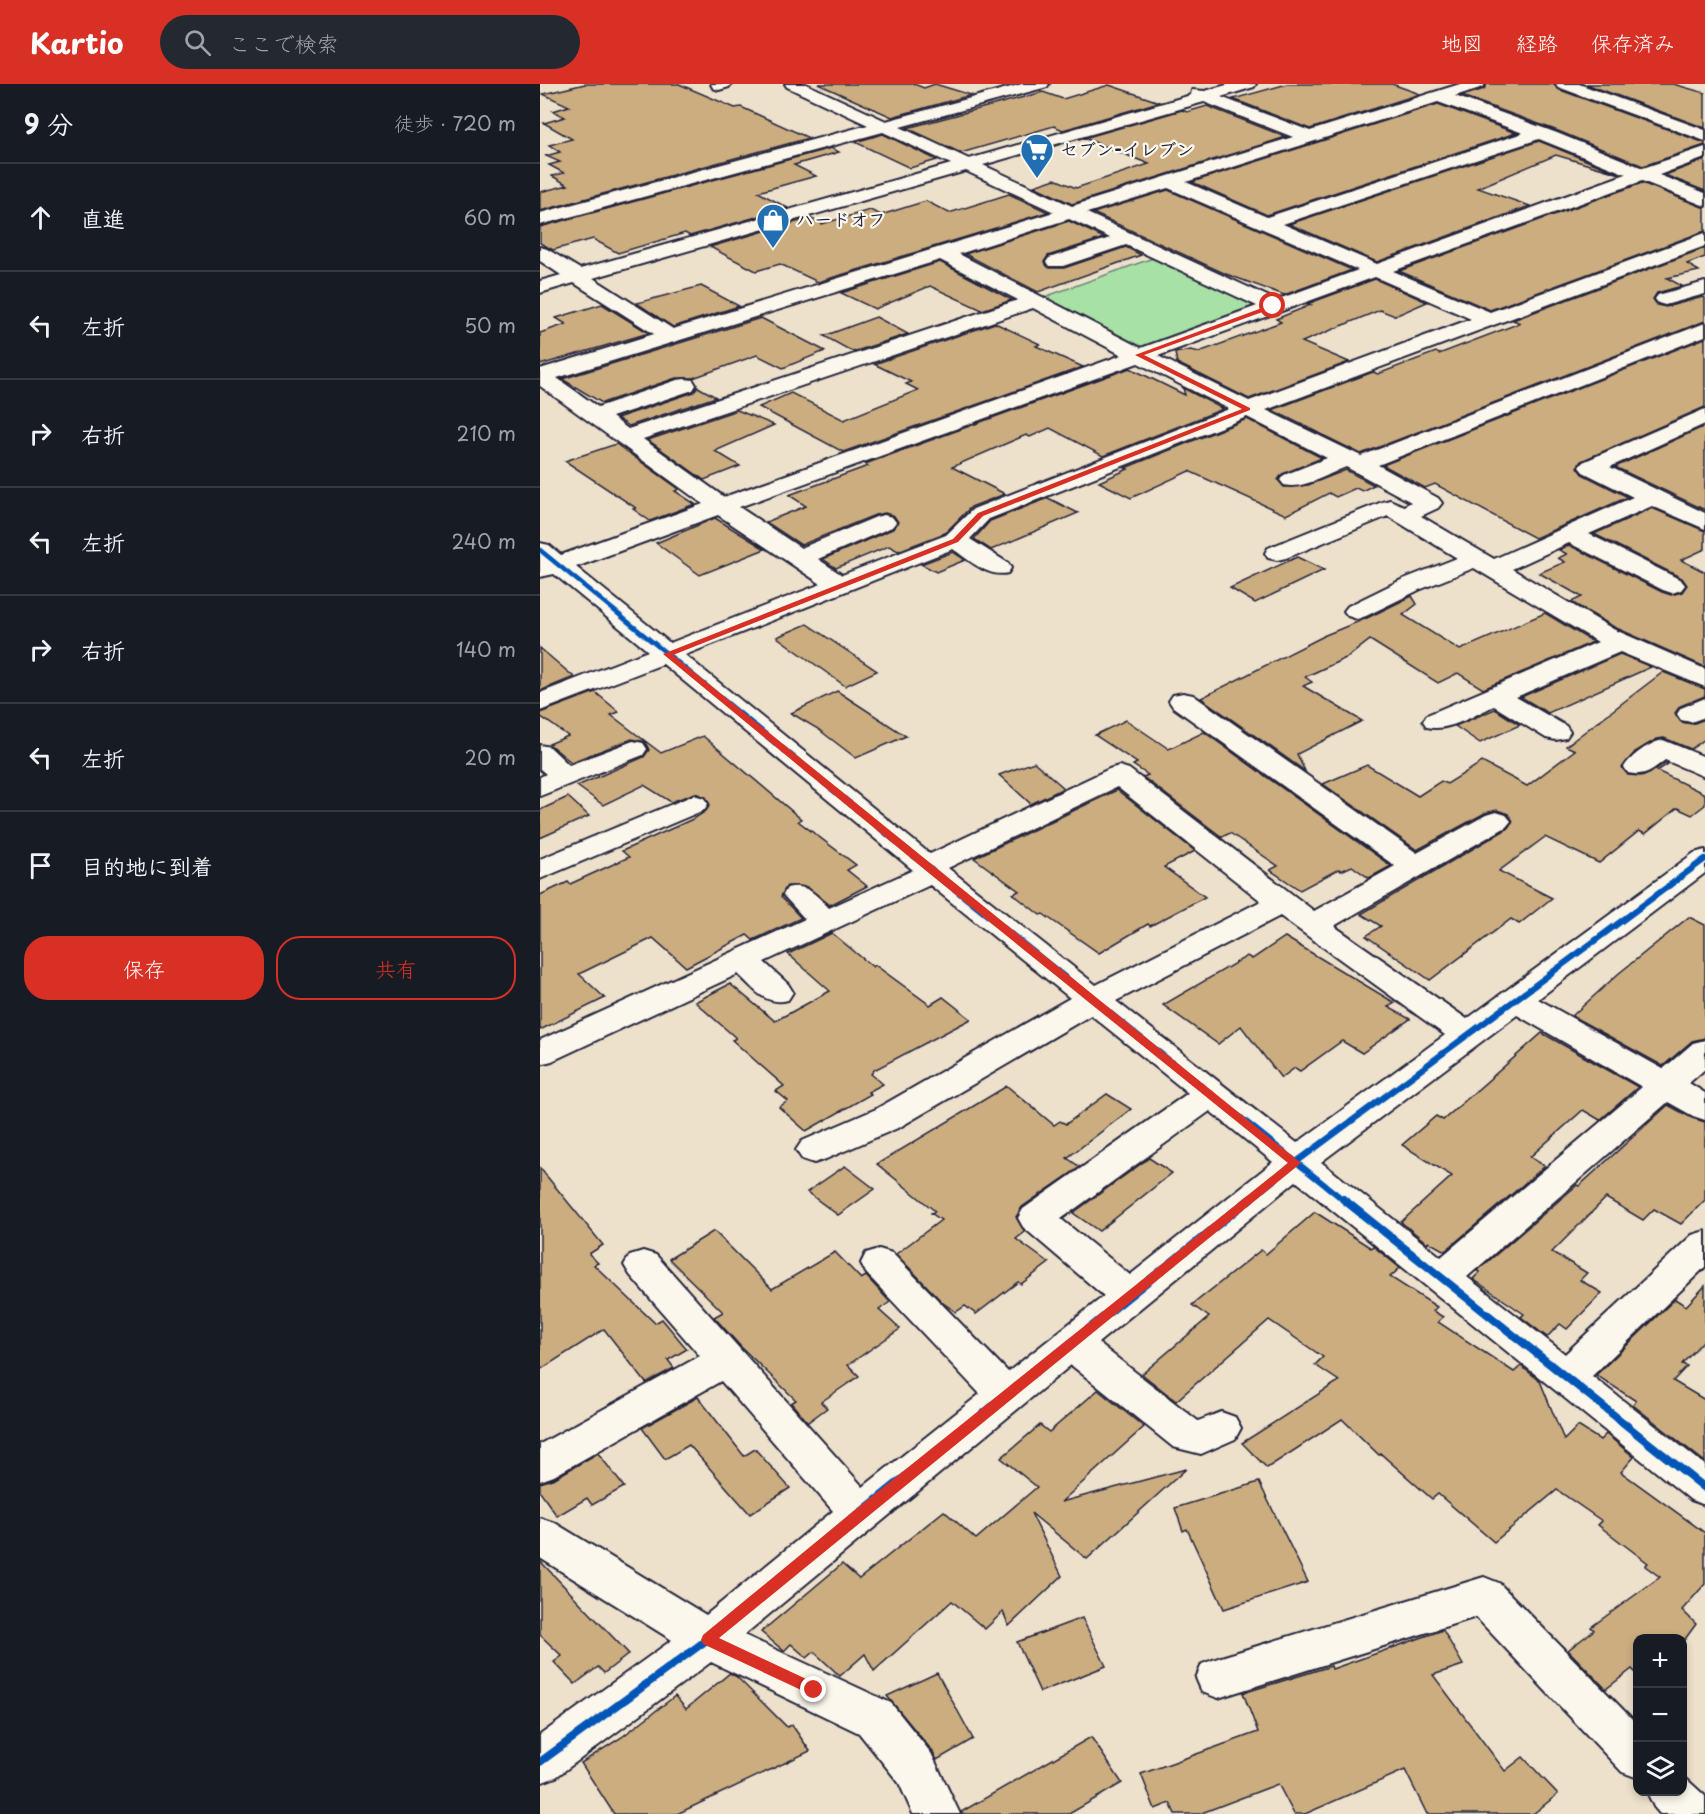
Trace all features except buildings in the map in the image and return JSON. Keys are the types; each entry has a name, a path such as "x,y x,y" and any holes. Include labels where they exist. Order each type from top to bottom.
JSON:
{"street":[{"path":"793,84 1273,306"},
{"path":"540,219 1041,84"},
{"path":"540,287 1248,84"},
{"path":"540,376 942,253 1477,84"},
{"path":"1564,84 1705,136"},
{"path":"972,88 993,97"},
{"path":"1183,88 1309,137"},
{"path":"1438,96 1539,133 1705,200"},
{"path":"1266,224 1539,133"},
{"path":"546,562 721,506 1705,152"},
{"path":"1168,181 1489,320"},
{"path":"1056,262 1125,239"},
{"path":"540,703 955,540 981,514 1248,409 1705,239"},
{"path":"540,253 670,336"},
{"path":"942,253 1430,503 1403,515"},
{"path":"1665,299 1702,290"},
{"path":"627,437 1035,301"},
{"path":"1292,480 1353,462 1705,329"},
{"path":"540,376 721,506 840,585"},
{"path":"596,415 685,385"},
{"path":"1698,425 1591,467 1705,522"},
{"path":"1357,611 1410,585 1484,564 1570,534 1652,497"},
{"path":"1277,553 1390,507 1604,635 1705,679"},
{"path":"799,558 884,522"},
{"path":"1570,534 1672,585"},
{"path":"955,540 999,567"},
{"path":"546,562 667,654 1092,1000 1705,1488"},
{"path":"1437,722 1620,642"},
{"path":"1496,696 1556,732"},
{"path":"1183,701 1415,866"},
{"path":"540,753 553,782 633,748"},
{"path":"1638,767 1663,748 1705,768"},
{"path":"540,1053 826,921 1119,775 1312,925 1466,1035"},
{"path":"540,870 694,804"},
{"path":"1312,925 1496,821"},
{"path":"540,1762 708,1640 860,1513 1296,1163 1705,859"},
{"path":"798,896 826,921"},
{"path":"814,1150 888,1118 1092,1000 1283,902"},
{"path":"741,960 777,992"},
{"path":"1514,999 1705,1108"},
{"path":"1442,1278 1705,1051"},
{"path":"1131,1296 1036,1218 1210,1094"},
{"path":"1566,1377 1699,1260"},
{"path":"879,1263 1006,1396"},
{"path":"643,1265 860,1513"},
{"path":"1071,1344 1187,1435 1201,1438 1221,1428"},
{"path":"540,1464 726,1360"},
{"path":"540,1536 708,1640 875,1718 915,1768 937,1814"},
{"path":"1218,1678 1484,1596 1633,1752"},
{"path":"1675,1796 1692,1814"}],"green space":[{"path":"1153,258 1259,307 1142,347 1044,297"}],"cycle path":[{"path":"540,550 957,891 1705,1488"},
{"path":"540,1762 708,1639 860,1513 1295,1163 1705,859"}],"place":[{"name":"セブン-イレブン","path":"1037,179"},
{"name":"ハードオフ","path":"773,249"}],"route":[{"path":"814,1690 708,1640 860,1513 1296,1163 933,872 667,654 955,540 981,514 1248,409 1139,355 1273,306"}]}
